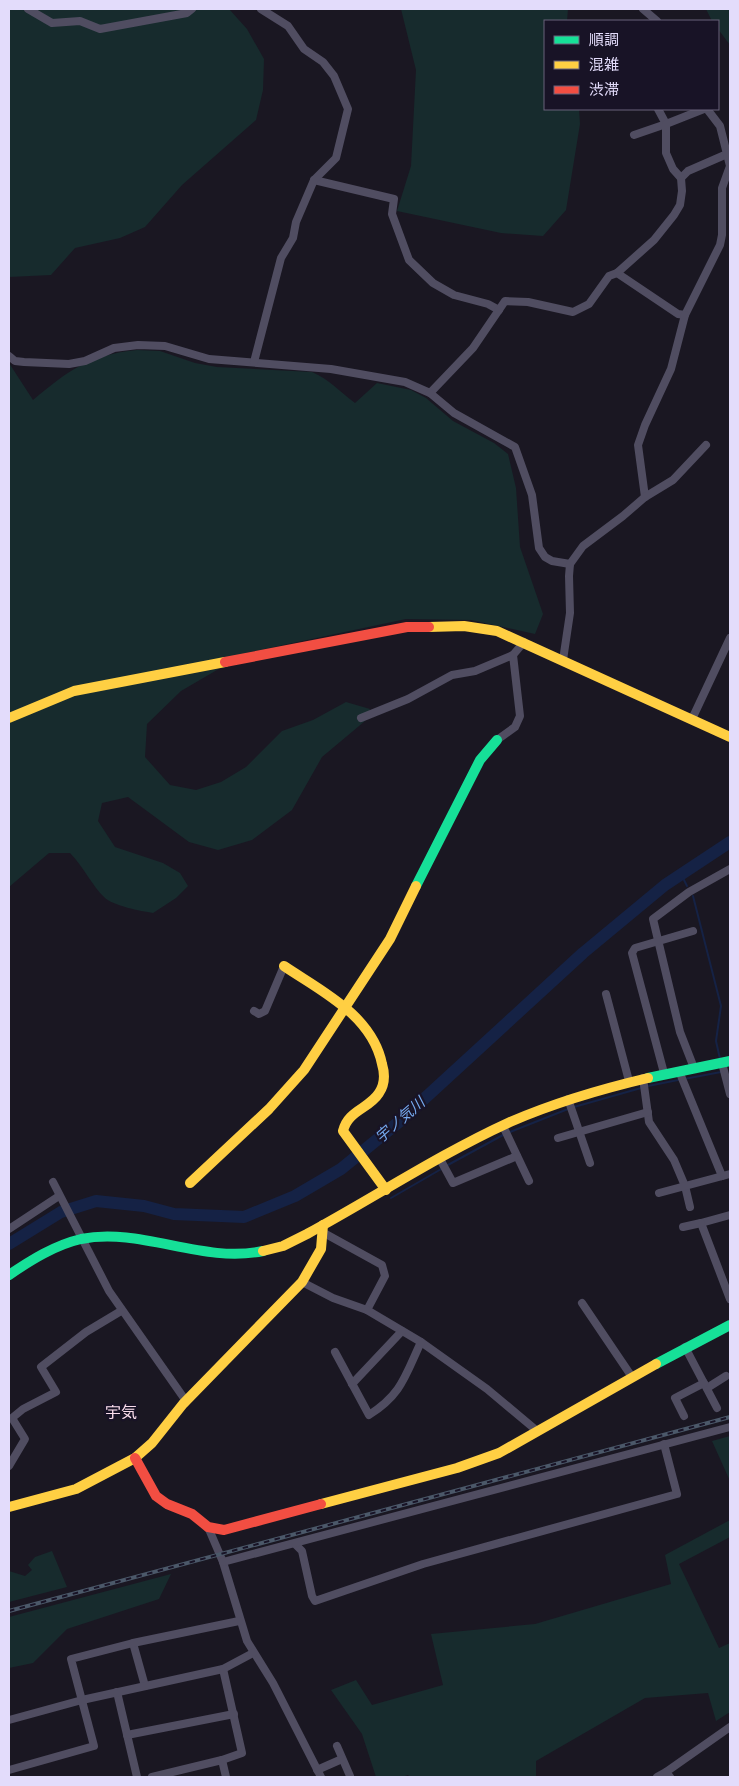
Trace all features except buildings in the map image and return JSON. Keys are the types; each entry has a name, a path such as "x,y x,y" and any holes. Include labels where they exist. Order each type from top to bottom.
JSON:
{"street":[{"path":"28,9 52,24 80,21 100,29 187,12 192,9"},
{"path":"254,362 281,258 293,238 296,222 314,180 336,158 348,109 334,76 329,69 304,49 288,26 261,9"},
{"path":"643,9 656,20"},
{"path":"430,393 473,348 505,301 528,302 573,312 589,304 609,276 618,273 654,240 680,205 682,191 681,178 673,169 666,153 666,124 659,110"},
{"path":"634,136 702,110"},
{"path":"645,497 638,445 644,425 671,369 685,315 720,245 722,235 722,188 730,166 727,154 728,143 720,126 706,110"},
{"path":"681,178 688,171 727,154"},
{"path":"314,180 394,199 392,214 409,260 433,283 454,296 488,304 499,310"},
{"path":"618,273 678,314 685,315"},
{"path":"9,356 16,361 69,364 85,361 114,348 138,345 165,346 209,359 331,369 405,382 430,393 454,413 515,447 532,495 539,548 545,557 552,561 570,564"},
{"path":"563,660 570,613 568,576 570,564 583,546 645,497 673,480 706,445"},
{"path":"9,718 74,691 407,627 434,625 497,630 730,737"},
{"path":"692,719 730,638"},
{"path":"361,718 408,698 452,676 475,671 513,655 524,642"},
{"path":"190,1183 269,1109 304,1070 347,1008 390,939 480,760 497,740 515,727 520,716 513,655"},
{"path":"694,1068 680,1032 652,919 689,892 730,869"},
{"path":"664,1073 632,953 635,948 693,931"},
{"path":"254,1011 259,1014 265,1011 284,966 347,1008 379,1051 384,1069 384,1081 379,1094 345,1123 343,1131 386,1190"},
{"path":"606,994 629,1081"},
{"path":"9,1275 55,1248 82,1239 115,1237 143,1239 204,1251 254,1254 324,1229 440,1159 503,1126 568,1099 629,1081 726,1062 730,1094"},
{"path":"679,1070 722,1176"},
{"path":"643,1078 649,1122 674,1160 685,1186 690,1207"},
{"path":"568,1099 590,1162"},
{"path":"558,1138 648,1112"},
{"path":"503,1126 529,1181"},
{"path":"440,1159 453,1183 517,1156"},
{"path":"659,1193 730,1174"},
{"path":"53,1182 121,1311 186,1401"},
{"path":"9,1229 60,1198"},
{"path":"684,1227 730,1216"},
{"path":"701,1223 730,1299"},
{"path":"9,1507 76,1488 135,1458 152,1443 186,1401 302,1282 322,1252 324,1229"},
{"path":"324,1229 382,1265 385,1276 367,1310"},
{"path":"302,1282 333,1298 367,1310 421,1342 486,1389 536,1430"},
{"path":"582,1303 632,1377"},
{"path":"9,1466 25,1439 12,1418 23,1409 56,1392 42,1367 86,1332 121,1311"},
{"path":"208,1527 224,1530 457,1468 499,1453 536,1430 730,1324"},
{"path":"352,1384 402,1331"},
{"path":"335,1352 369,1415 385,1405 397,1393 421,1342"},
{"path":"685,1347 717,1408"},
{"path":"684,1416 675,1398 726,1376"},
{"path":"223,1562 730,1428"},
{"path":"296,1544 302,1551 312,1596 315,1601 321,1601 338,1592 423,1564 677,1494 664,1444"},
{"path":"135,1458 156,1496 167,1504 192,1514 208,1527 223,1562 239,1621 253,1653 273,1683 319,1774 342,1759"},
{"path":"9,1770 94,1746 71,1659 133,1643 239,1621"},
{"path":"133,1643 145,1686"},
{"path":"9,1720 82,1700 223,1669 253,1653"},
{"path":"152,1777 222,1760 242,1753 223,1669"},
{"path":"117,1692 137,1777"},
{"path":"127,1735 234,1714"},
{"path":"656,1777 668,1775 730,1727"},
{"path":"337,1746 350,1776"},
{"path":"222,1760 226,1777"}],"green space":[{"path":"9,9 229,9 247,29 264,59 263,90 256,120 182,185 145,227 120,238 75,248 51,275 9,277"},
{"path":"401,9 568,9 567,20 544,20 544,110 579,110 580,124 566,210 543,236 501,233 397,211 411,166 416,70"},
{"path":"706,9 730,9 730,45 719,30 719,20 712,20"},
{"path":"137,350 160,351 195,363 217,367 312,372 329,382 355,403 377,383 411,390 426,398 453,421 494,443 508,454 516,488 520,547 543,614 535,634 471,620 406,619 246,653 181,691 147,724 145,757 170,785 196,790 221,782 246,767 282,731 313,720 346,702 370,709 365,721 322,757 292,810 252,840 218,850 189,842 128,797 102,803 98,821 115,847 163,863 180,873 188,886 176,898 153,913 127,908 108,900 100,893 70,853 49,853 9,887 9,363 33,400 69,372 92,360 120,352"},
{"path":"730,1436 730,1481 712,1441"},
{"path":"730,1520 730,1537 679,1564 719,1648 730,1643 730,1712 716,1721 708,1693 645,1698 536,1761 536,1777 410,1777 408,1775 402,1777 376,1777 362,1734 331,1690 356,1680 372,1705 443,1685 431,1634 535,1624 671,1584 665,1555"},
{"path":"52,1551 67,1587 9,1602 9,1571 25,1576 32,1570 28,1565 35,1557"},
{"path":"171,1574 159,1599 67,1629 33,1663 9,1668 9,1617"}],"waterway":[{"name":"宇ノ気川","path":"9,1244 61,1212 96,1201 144,1206 174,1214 244,1217 295,1196 341,1169 400,1121 583,953 665,885 730,842"},
{"path":"681,874 687,886"},
{"path":"693,896 721,1006 716,1041 720,1059"},
{"path":"684,1079 721,1072"},
{"path":"648,1086 678,1080"},
{"path":"574,1107 641,1088"},
{"path":"510,1132 568,1109"},
{"path":"446,1166 503,1135"},
{"path":"391,1198 443,1168"}],"railway":[{"path":"9,1611 730,1417"}],"traffic: fast":[{"path":"416,886 480,760 497,740"},
{"path":"648,1078 730,1061"},
{"path":"9,1275 53,1249 81,1239 127,1238 217,1253 240,1254 263,1251"},
{"path":"656,1364 730,1325"}],"traffic: slow":[{"path":"429,627 464,626 497,631 730,737"},
{"path":"9,718 74,691 225,662"},
{"path":"190,1183 269,1109 304,1070 390,939 416,886"},
{"path":"284,966 343,1006 368,1032 376,1047 384,1071 382,1086 379,1093 370,1103 349,1118 343,1131 386,1190"},
{"path":"263,1251 283,1246 307,1234 433,1162 510,1122 578,1097 648,1078"},
{"path":"9,1507 76,1489 135,1458 152,1443 183,1404 302,1282 321,1249 323,1225"},
{"path":"321,1504 457,1468 499,1453 656,1364"}],"traffic: jam":[{"path":"225,662 407,627 429,627"},
{"path":"135,1458 156,1496 167,1504 192,1514 208,1527 224,1530 321,1504"}],"district":[{"name":"宇気","path":"121,1412"}]}
